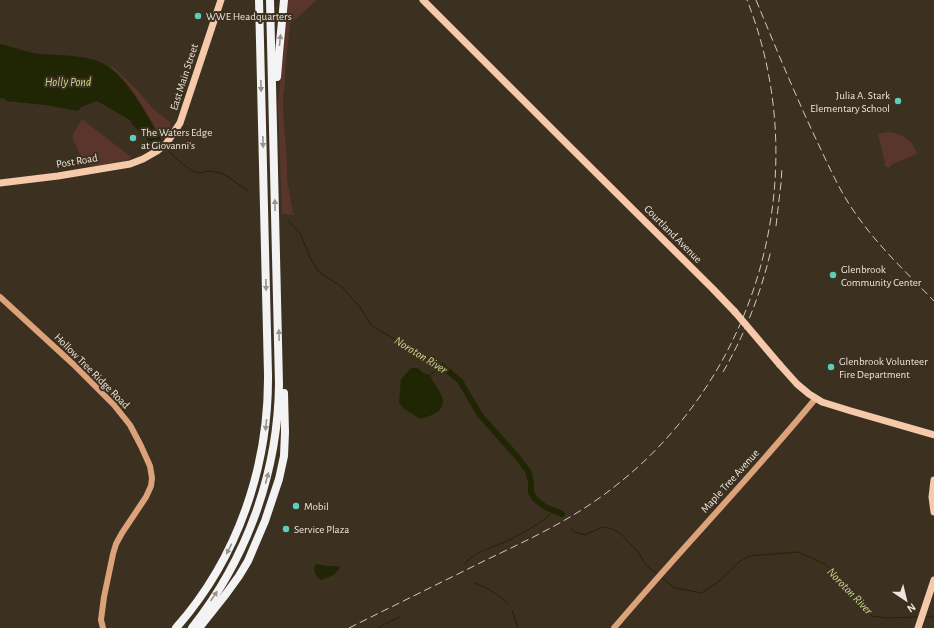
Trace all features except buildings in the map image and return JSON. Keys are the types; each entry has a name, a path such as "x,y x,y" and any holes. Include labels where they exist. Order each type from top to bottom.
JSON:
{"highway":[{"path":"176,628 202,595 227,553 238,530 254,484 260,460 266,423 268,386 259,0"},
{"path":"270,0 275,78"},
{"path":"192,628 217,592 233,565 250,530 269,471 276,434 279,397 279,354 273,102 284,0"},
{"path":"198,628 226,594 248,561 279,479 284,456 285,432 284,371 279,354"}],"main road":[{"name":"East Main Street","path":"156,152 166,144 180,123 221,0"},
{"name":"Courtland Avenue","path":"423,0 713,289 735,312 797,384 822,402 934,435"},
{"name":"Post Road","path":"0,183 115,167 138,161 156,152"},
{"name":"Hollow Tree Ridge Road","path":"0,298 73,364 114,405 130,425 150,466 152,478 151,486 146,497 122,533 113,554 104,597 101,620 103,628"},
{"name":"Maple Tree Avenue","path":"614,628 816,398"},
{"path":"934,480 932,497 934,512"},
{"path":"919,626 934,580"}],"shaded area":[{"path":"288,0 317,0 290,24 283,94 283,111 287,179 294,215 282,214 278,105"},
{"path":"112,66 136,89 151,107 170,122 170,129 161,138 135,94 122,78 110,67"},
{"path":"82,119 131,157 131,159 98,166 90,166 87,164 79,152 72,136"},
{"path":"888,132 898,134 910,141 917,154 891,165 889,168 885,166 878,134"}],"water":[{"name":"Holly Pond","path":"0,44 42,54 87,58 102,63 120,76 128,86 143,108 161,140 154,146 132,124 130,120 97,101 81,107 78,111 45,105 6,101 5,99 0,98"},
{"path":"411,368 418,368 423,373 430,375 442,396 443,401 440,410 420,419 403,408 399,403 401,379"},
{"path":"316,564 340,567 335,574 321,580 315,573 314,568"}],"waterway":[{"name":"Noroton River","path":"165,148 191,170 199,173 209,171 221,173 249,192"},
{"name":"Noroton River","path":"288,220 301,235 310,258 319,272 343,288 360,307 372,326 442,366 430,375"},
{"name":"Noroton River","path":"442,366 460,381 480,415 528,471 531,482 531,492 535,499 545,507 562,514"},
{"path":"465,564 473,556 511,539 534,526 553,511"},
{"name":"Noroton River","path":"571,528 574,532 585,535 602,527 613,529 622,535 639,553 646,565 657,574"},
{"name":"Noroton River","path":"661,577 675,588 702,593 718,582 738,563 749,556 798,552 825,564 872,616 886,618 917,617"},
{"path":"474,583 492,591 508,604"},
{"path":"512,610 518,628"},
{"path":"377,628 401,616"},
{"name":"Noroton River","path":"925,617 934,617"}],"railway":[{"path":"349,628 536,536 584,509 614,487 664,441 706,387 738,329 761,266 773,200 775,133 767,66 747,0"},
{"path":"756,0 807,120 840,188 858,217 876,239 894,260 934,301"},
{"path":"776,226 782,167"},
{"path":"723,372 752,313 771,250"}],"place":[{"name":"WWE Headquarters","path":"198,16"},
{"name":"Julia A. Stark Elementary School","path":"898,101"},
{"name":"The Waters Edge at Giovanni's","path":"133,138"},
{"name":"Glenbrook Community Center","path":"833,275"},
{"name":"Glenbrook Volunteer Fire Department","path":"831,367"},
{"name":"Mobil","path":"296,506"},
{"name":"Service Plaza","path":"286,529"}]}
